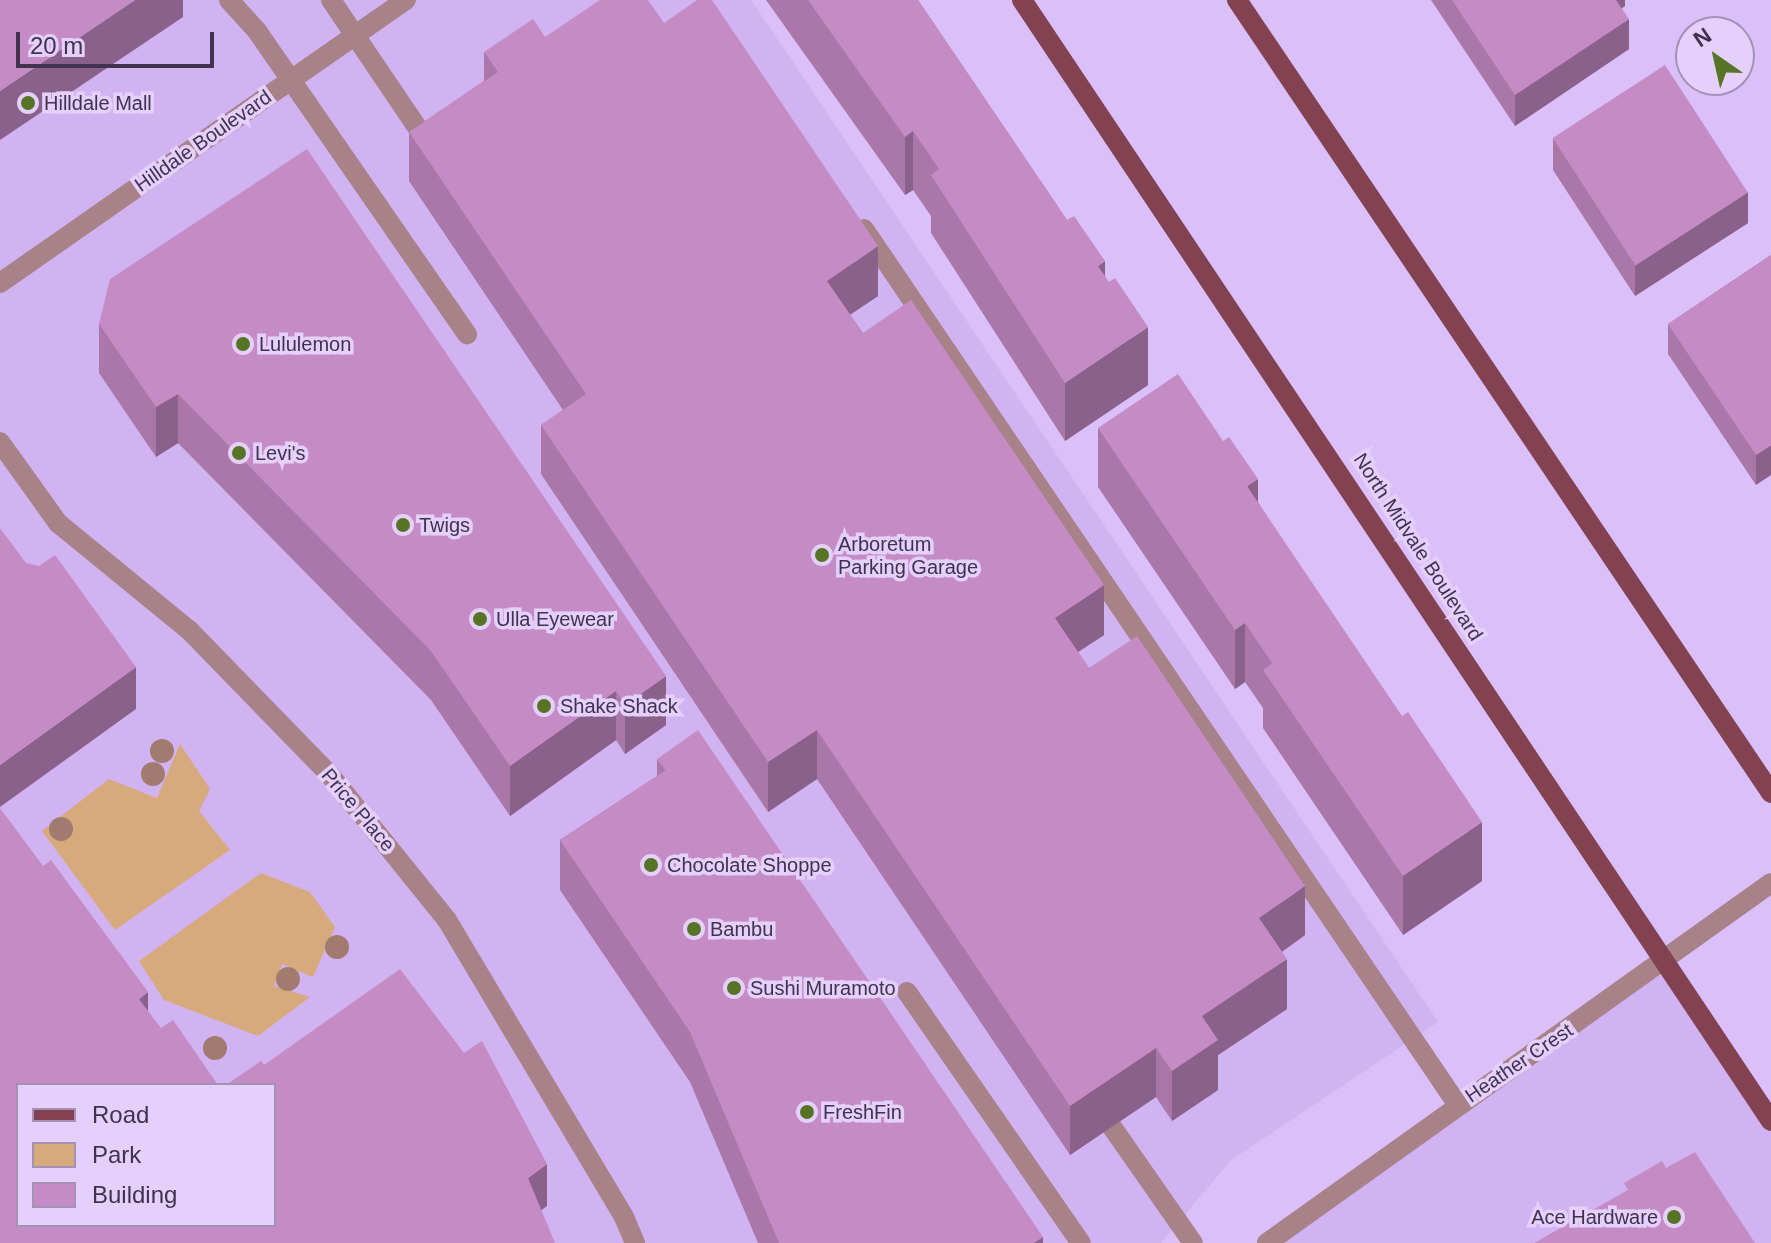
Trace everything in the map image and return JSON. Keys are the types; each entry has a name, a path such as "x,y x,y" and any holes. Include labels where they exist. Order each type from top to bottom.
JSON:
{"main road":[{"name":"North Midvale Boulevard","path":"1022,0 1771,1121"},
{"path":"1237,0 1771,793"}],"street":[{"path":"229,0 291,80 467,334"},
{"path":"331,0 440,160"},
{"name":"Hilldale Boulevard","path":"0,283 406,0"},
{"path":"851,210 1457,1104"},
{"name":"Price Place","path":"0,442 58,523 190,631 247,687 330,775 438,909 579,1140 635,1243"},
{"name":"Heather Crest","path":"1267,1243 1457,1104 1664,962 1771,883"},
{"path":"907,992 1081,1243"},
{"path":"1112,1127 1193,1243"}],"shaded area":[{"path":"0,0 751,0 1438,1022 1231,1160 1161,1243 0,1243"},
{"path":"1664,962 1771,1121 1771,1243 1267,1243"}],"green space":[{"path":"180,744 210,789 199,811 230,850 115,930 42,831 109,779 157,798"},
{"path":"261,873 310,892 335,927 313,977 282,964 274,986 310,997 258,1036 164,1000 139,961"}],"building":[{"path":"0,0 135,0 0,91"},
{"name":"Arboretum Parking Garage","path":"600,0 648,0 664,23 697,0 712,0 878,246 827,281 863,333 911,300 1104,585 1055,618 1089,668 1137,636 1305,886 1259,918 1287,959 1202,1016 1218,1040 1172,1071 1156,1048 1070,1106 817,730 768,762 541,425 586,394 409,132 498,72 484,52 533,19 545,37"},
{"path":"808,0 918,0 1067,220 1074,216 1105,261 1098,266 1109,282 1115,278 1148,327 1065,383 931,175 939,169 913,131 905,137"},
{"path":"1452,0 1616,0 1629,19 1515,95"},
{"path":"1665,65 1675,80 1675,96 1685,96 1748,192 1635,265 1553,138"},
{"path":"307,149 666,676 625,705 616,691 510,766 431,651 178,394 156,407 99,324 110,279"},
{"path":"1771,255 1771,445 1756,455 1668,324"},
{"path":"1178,374 1223,441 1229,437 1258,479 1247,486 1402,716 1408,712 1482,822 1403,876 1263,670 1272,663 1245,623 1235,630 1098,428"},
{"path":"0,528 26,563 39,566 55,555 136,667 0,765"},
{"path":"698,730 1043,1237 1034,1243 779,1243 690,1032 560,840 666,770 657,759"},
{"path":"0,808 43,866 51,860 148,992 139,999 161,1028 173,1020 217,1083 16,1083 16,1227 276,1227 276,1083 229,1083 261,1061 264,1065 400,969 464,1053 482,1041 547,1164 528,1178 555,1243 0,1243"},
{"path":"1695,1152 1755,1243 1534,1243 1628,1190 1624,1183 1662,1161 1666,1168"}],"place":[{"name":"Hilldale Mall","path":"28,103"},
{"name":"Lululemon","path":"243,344"},
{"name":"Levi's","path":"239,453"},
{"name":"Twigs","path":"403,525"},
{"name":"Arboretum Parking Garage","path":"822,555"},
{"name":"Ulla Eyewear","path":"480,619"},
{"name":"Shake Shack","path":"544,706"},
{"name":"Chocolate Shoppe","path":"651,865"},
{"name":"Bambu","path":"694,929"},
{"name":"Sushi Muramoto","path":"734,988"},
{"name":"FreshFin","path":"807,1112"},
{"name":"Ace Hardware","path":"1674,1217"}]}
